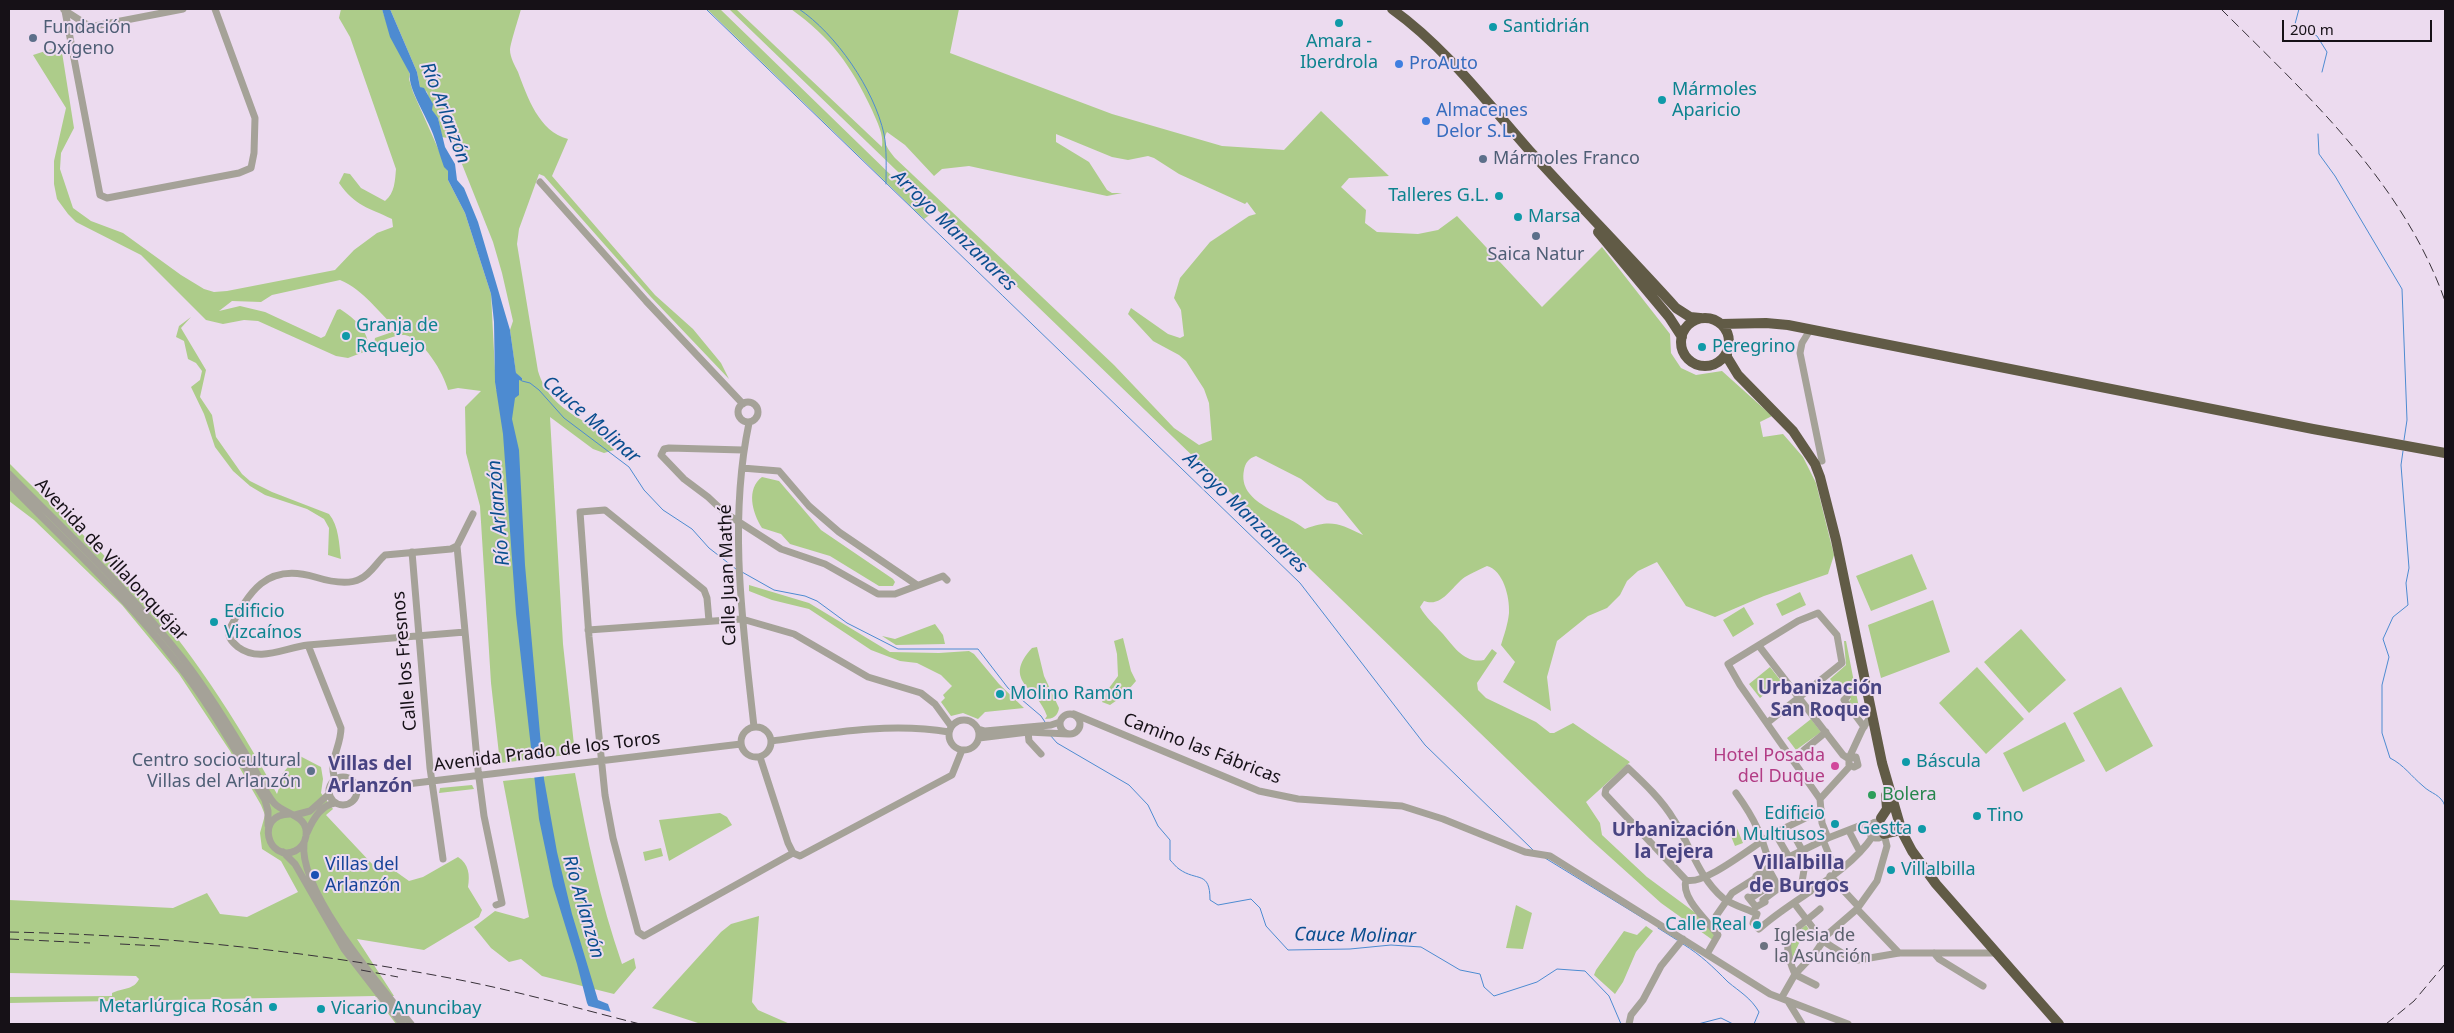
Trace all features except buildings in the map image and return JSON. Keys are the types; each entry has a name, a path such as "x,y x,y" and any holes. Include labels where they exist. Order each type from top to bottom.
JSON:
{"highway":[{"path":"1392,9 1422,33 1444,55 1556,180 1676,308 1690,317 1709,318 1721,324 1776,323 2445,453"},
{"path":"1556,180 1618,258 1669,317 1682,337"},
{"path":"1700,318 1688,325 1682,337 1682,348 1689,359 1698,364 1724,368 1738,375"},
{"path":"1721,324 1727,333 1728,348 1726,357 1738,375 1784,421 1815,464 1829,507 1888,796 1897,829 1911,857 2060,1024"},
{"path":"1711,365 1720,360 1735,333 1748,324"},
{"path":"1888,796 1886,809 1880,819 1897,829 1931,878"},
{"path":"1888,796 1902,832 1912,851"},
{"path":"1876,835 1897,829"}],"street":[{"path":"69,32 89,26 183,9"},
{"path":"63,10 69,32 100,195 107,198 126,196 244,172 251,168 255,118 215,9"},
{"path":"63,10 89,26"},
{"path":"540,182 646,301 743,404"},
{"path":"1810,330 1802,343 1800,353 1822,461"},
{"path":"753,403 758,411 755,420 749,423 743,421 739,416 739,409 743,404 753,403"},
{"name":"Calle Juan Mathé","path":"749,423 743,450 739,565 742,619 754,727"},
{"path":"743,450 669,448 661,452 663,458 684,479 739,522 781,550 825,564 878,594 890,595 943,576 947,580"},
{"path":"742,468 779,471 809,506 839,532 917,586"},
{"name":"Avenida de Villalonquéjar","path":"9,474 118,585 172,645 222,715 271,799 279,808 292,815"},
{"name":"Avenida de Villalonquéjar","path":"9,484 124,600 178,664 223,729 264,800 268,811 268,829"},
{"path":"709,621 707,598 704,590 602,509 580,513 588,630 601,761 613,838 640,935 650,933 795,855 805,856 952,775 962,750"},
{"path":"473,514 457,546 479,776 490,849 502,903 496,905"},
{"path":"457,546 451,549 385,555 369,573 358,580 331,582 295,574 270,577 255,588 246,598 228,633 232,642 242,650 255,655 263,655 290,647 465,632"},
{"name":"Calle los Fresnos","path":"412,552 417,636 431,781 445,857"},
{"path":"1767,723 1842,663 1839,638 1818,613 1798,621 1728,664 1740,685 1820,799 1822,823 1833,874 1858,908 1899,954"},
{"path":"588,630 742,619 794,634 868,677 921,693 935,704 950,729 953,746 962,750 971,749 979,738 978,729 973,723 964,720 950,729 907,727 865,729 772,741"},
{"path":"308,645 341,728 340,741 331,767 335,779"},
{"path":"1759,646 1826,732 1851,760"},
{"path":"1847,697 1844,700 1864,727"},
{"path":"978,729 985,731 1040,729 1054,734 1068,734 1074,733 1079,728 1079,718 1074,714 1064,716 1060,722 1040,729 979,738"},
{"name":"Camino las Fábricas","path":"1074,714 1259,791 1298,799 1402,806 1443,819 1525,852 1544,854 1555,858 1682,941 1707,954 1770,994 1782,997 1788,1002 1830,1021 1848,1024"},
{"path":"1820,799 1851,760 1856,744 1872,714"},
{"path":"1060,722 1062,729 1068,734"},
{"name":"Camino las Fábricas","path":"1079,728 1095,723"},
{"path":"754,727 764,728 772,741 768,753 760,757 746,754 741,744 746,731 754,727"},
{"path":"1028,732 1029,741 1040,754"},
{"path":"1804,750 1826,732"},
{"name":"Avenida Prado de los Toros","path":"357,790 741,744"},
{"path":"760,757 779,819 795,855"},
{"path":"1757,911 1727,900 1705,876 1671,816 1651,791 1628,768 1604,791 1641,834 1686,880 1695,881 1705,876 1733,861 1764,840 1821,809"},
{"path":"335,803 329,794 329,786 335,779 347,778 354,782 357,790 352,802 344,805 335,803 329,805 313,819 306,833 304,843 305,866 336,924 358,956 411,1024"},
{"path":"1736,793 1755,820 1764,840 1763,890 1751,898 1748,897 1757,911 1768,920"},
{"path":"329,794 310,811 292,815 284,814 274,819 268,829 268,835 273,846 296,864 323,916 344,949 402,1024"},
{"path":"292,815 303,822 306,833"},
{"path":"1716,916 1732,893 1789,856 1825,839 1880,819"},
{"path":"1773,887 1757,911 1753,923 1759,931 1768,920 1794,903 1860,852 1884,825 1880,819"},
{"path":"1876,835 1880,819"},
{"path":"1782,997 1796,974 1828,934 1858,908 1879,877 1886,848 1886,838 1860,827"},
{"path":"1849,831 1860,852"},
{"path":"1796,839 1802,850"},
{"path":"1779,840 1789,856"},
{"path":"283,852 295,851 304,843"},
{"path":"1804,870 1802,882 1808,892"},
{"path":"1764,874 1773,887"},
{"path":"1764,874 1763,882 1773,887"},
{"path":"1686,880 1685,884 1692,903 1718,935 1707,954"},
{"path":"1794,903 1823,941 1845,955 1858,960 1899,954 1997,953"},
{"path":"1816,985 1796,974 1787,955 1790,936 1806,919 1820,909"},
{"path":"1629,1023 1631,1015 1643,1000 1661,966 1682,941"},
{"path":"1934,953 1939,959 1983,986"},
{"name":"Camino las Fábricas","path":"1788,1002 1802,1024"}],"green space":[{"path":"341,9 382,9 410,74 409,79 413,92 448,171 448,180 465,213 491,294 496,390 518,388 519,380 522,378 516,374 510,330 513,321 502,273 493,242 452,139 442,137 438,118 433,114 427,92 420,87 417,72 390,9 521,9 510,53 530,102 542,121 549,129 568,139 552,176 655,295 693,329 721,363 729,379 650,296 544,176 539,174 519,229 517,244 538,371 553,399 597,430 614,450 604,453 593,449 550,417 563,644 575,754 500,763 491,683 480,506 466,453 465,407 481,391 458,388 448,390 432,358 412,338 405,335 397,336 374,344 375,338 398,330 364,295 340,280 272,295 261,302 232,301 219,311 240,306 265,312 321,338 325,336 337,310 340,309 360,326 368,343 369,350 348,358 336,356 258,321 244,320 223,324 206,320 141,255 76,222 57,199 54,184 54,161 66,108 33,55 61,46 74,128 61,153 60,169 73,208 91,221 123,233 181,275 204,289 214,292 335,270 354,250 377,233 393,227 392,219 363,206 345,191 339,183 344,173 350,174 361,188 385,201 393,190 396,169 350,37 339,18"},
{"path":"707,9 720,9 931,214 924,219"},
{"path":"729,9 736,9 882,147 882,137 878,124 848,66 818,31 791,9 959,9 950,53 1112,114 1222,146 1284,150 1321,111 1389,176 1349,178 1341,187 1366,210 1365,223 1377,232 1418,234 1438,230 1457,216 1542,307 1602,247 1670,334 1671,353 1681,368 1696,375 1722,371 1772,416 1760,422 1763,437 1783,434 1803,457 1816,483 1834,555 1828,574 1764,596 1715,617 1686,606 1657,562 1638,571 1627,581 1620,595 1607,608 1588,616 1557,641 1547,677 1551,711 1503,682 1515,662 1501,645 1506,629 1509,607 1507,592 1501,578 1493,569 1487,566 1465,577 1441,599 1430,602 1424,601 1420,607 1422,611 1460,653 1477,661 1484,660 1492,649 1497,653 1477,683 1478,690 1486,698 1536,722 1550,733 1554,733 1573,723 1630,762 1586,802 1600,823 1602,835 1647,877 1697,914 1716,934 1714,941 1661,903 1590,839","holes":["887,132 905,145 934,176 942,169 969,166 1107,196 1122,193 1112,193 1107,190 1089,162 1056,142 1056,134 1112,157 1128,160 1148,156 1154,158 1179,174 1245,204 1247,202 1256,214 1249,216 1210,242 1180,278 1174,298 1181,310 1184,336 1180,338 1168,334 1131,308 1128,314 1153,341 1179,355 1186,361 1204,389 1209,403 1212,440 1199,445 1174,428 1114,365 895,158 885,143","1256,456 1301,479 1327,500 1337,503 1363,535 1335,524 1322,524 1305,529 1264,506 1248,491 1244,482 1245,465 1251,458"]},
{"path":"191,317 181,328 206,370 200,397 212,415 216,437 242,474 250,481 272,492 329,514 337,530 341,559 328,555 329,528 324,519 307,509 265,495 250,486 233,471 215,447 204,414 191,387 200,380 202,371 196,363 188,359 184,341 176,337 179,326"},
{"path":"9,463 118,569 154,609 211,685 277,794 282,774 298,755 321,767 323,779 321,793 333,809 326,815 374,866 388,866 409,881 423,877 458,857 467,866 469,874 468,887 482,910 479,917 424,950 357,939 394,996 385,996 407,1024 383,996 376,997 398,1024 396,1024 375,996 9,1003 9,997 112,996 112,993 134,985 139,979 136,976 9,973 9,900 173,908 207,893 220,914 247,917 298,892 281,861 262,849 260,833 265,815 261,805 230,751 179,674 122,605 34,520 9,501"},
{"path":"762,477 779,481 821,530 893,579 895,582 893,586 879,586 830,556 790,544 781,534 762,528 753,508 752,494 757,482"},
{"path":"1912,554 1927,589 1871,611 1856,576"},
{"path":"749,585 809,603 890,652 939,653 969,651 974,654 999,684 1024,708 985,712 978,719 963,713 951,716 941,702 945,698 943,695 952,686 941,675 917,663 900,661 871,650 809,609 772,600 749,591"},
{"path":"1800,592 1806,605 1782,616 1776,604"},
{"path":"1933,600 1950,652 1881,678 1868,625"},
{"path":"1744,607 1754,624 1733,637 1723,620"},
{"path":"935,624 943,635 945,644 896,645 882,636 895,639"},
{"path":"2021,629 2066,680 2029,713 1984,662"},
{"path":"1123,638 1131,671 1136,681 1123,696 1110,705 1102,702 1118,676 1117,654 1114,641"},
{"path":"1844,641 1846,641 1861,718 1840,684 1836,686 1830,679 1846,665"},
{"path":"1037,647 1044,676 1059,708 1053,718 1048,719 1045,719 1047,716 1042,706 1024,684 1021,677 1020,669 1023,659 1032,648"},
{"path":"1770,667 1781,681 1760,698 1749,684"},
{"path":"1977,667 2024,719 1986,754 1939,703"},
{"path":"2121,687 2153,746 2106,772 2073,713"},
{"path":"1811,719 1821,732 1796,750 1787,738"},
{"path":"2065,722 2085,761 2023,792 2003,753"},
{"path":"575,773 595,869 614,940 622,964 634,958 636,968 614,994 542,976 521,959 509,962 491,948 474,927 495,911 524,919 529,917 503,781"},
{"path":"472,785 474,789 439,793 440,788"},
{"path":"720,813 727,817 732,825 669,861 659,820"},
{"path":"1736,826 1743,843 1735,846 1728,829"},
{"path":"661,848 663,856 645,861 643,852"},
{"path":"1516,905 1532,913 1523,949 1506,948"},
{"path":"759,916 752,1002 758,1010 790,1024 701,1024 652,1008 721,932 731,924"},
{"path":"1806,925 1810,931 1803,934 1792,959 1790,949 1792,940"},
{"path":"1646,926 1653,931 1636,952 1623,982 1615,994 1594,975 1596,970 1624,931 1637,935"}],"water":[{"name":"Río Arlanzón","path":"382,9 390,9 417,72 420,87 424,88 433,104 432,110 438,118 445,147 455,164 457,180 464,188 478,222 510,330 516,373 522,378 522,381 519,380 519,395 515,398 512,419 519,450 525,565 544,779 557,852 572,914 598,1000 608,1004 615,1024 597,1024 587,1003 553,886 539,819 516,614 503,434 495,382 494,322 491,294 465,213 448,180 448,171 444,167 430,128 415,95 410,74 390,37"}],"pier":[{"path":"544,759 547,776 531,778 529,760"},
{"path":"585,1005 615,1013 618,1024 594,1024"}],"waterway":[{"name":"Arroyo Manzanares","path":"706,9 1300,583 1425,745 1533,850"},
{"path":"799,9 813,20 840,48 852,64 872,99 884,134 886,184"},
{"path":"2299,9 2295,24 2317,36 2327,52 2322,72"},
{"path":"2318,134 2319,154 2335,176 2402,289 2407,420 2404,440"},
{"name":"Cauce Molinar","path":"522,381 530,383 539,390 564,418 629,467 644,490 663,510 692,529 709,548 736,569"},
{"path":"2403,451 2401,465 2409,568 2406,583 2408,605 2393,617 2383,639 2389,657 2382,685 2382,733 2390,758 2438,797 2445,806"},
{"name":"Cauce Molinar","path":"742,572 774,590 805,596 817,601 847,623 898,649 978,649 1008,688 1041,716 1045,722"},
{"name":"Cauce Molinar","path":"1050,735 1057,743 1129,785 1148,805 1158,826 1170,840 1170,860 1179,869 1205,880 1208,884 1210,900 1218,905 1251,899 1260,908 1266,926 1288,950 1350,949 1391,945 1421,947 1460,970 1480,974 1484,987 1494,996 1537,982 1557,969 1585,971 1609,996 1621,1024"},
{"name":"Arroyo Manzanares","path":"1545,858 1646,920"},
{"name":"Arroyo Manzanares","path":"1658,928 1677,940"},
{"name":"Arroyo Manzanares","path":"1683,944 1707,961 1752,1003 1759,1012 1754,1024"},
{"name":"Cauce Molinar","path":"1698,1024 1721,1018 1733,1024"}],"railway":[{"path":"2221,9 2319,108 2379,179 2405,217 2427,258 2445,301"},
{"path":"9,932 179,941 235,946 348,961 460,980 528,995 640,1024"},
{"path":"9,939 90,943"},
{"path":"120,944 160,946"},
{"path":"2386,1024 2414,1001 2445,964"},
{"path":"361,970 398,977"}],"place":[{"name":"Amara - Iberdrola","path":"1339,23"},
{"name":"Santidrián","path":"1493,27"},
{"name":"Fundación Oxígeno","path":"33,38"},
{"name":"ProAuto","path":"1399,64"},
{"name":"Mármoles Aparicio","path":"1662,100"},
{"name":"Almacenes Delor S.L.","path":"1426,121"},
{"name":"Mármoles Franco","path":"1483,159"},
{"name":"Talleres G.L.","path":"1499,196"},
{"name":"Marsa","path":"1518,217"},
{"name":"Saica Natur","path":"1536,236"},
{"name":"Granja de Requejo","path":"346,336"},
{"name":"Peregrino","path":"1702,347"},
{"name":"Edificio Vizcaínos","path":"214,622"},
{"name":"Molino Ramón","path":"1000,694"},
{"name":"Báscula","path":"1906,762"},
{"name":"Hotel Posada del Duque","path":"1835,766"},
{"name":"Centro sociocultural Villas del Arlanzón","path":"311,771"},
{"name":"Bolera","path":"1872,795"},
{"name":"Tino","path":"1977,816"},
{"name":"Edificio Multiusos","path":"1835,824"},
{"name":"Gestta","path":"1922,829"},
{"name":"Villalbilla","path":"1891,870"},
{"name":"Villas del Arlanzón","path":"315,875"},
{"name":"Calle Real","path":"1757,925"},
{"name":"Iglesia de la Asunción","path":"1764,946"},
{"name":"Metarlúrgica Rosán","path":"273,1007"},
{"name":"Vicario Anuncibay","path":"321,1009"}],"district":[{"name":"Urbanización San Roque","path":"1820,700"},
{"name":"Villas del Arlanzón","path":"370,776"},
{"name":"Urbanización la Tejera","path":"1674,842"},
{"name":"Villalbilla de Burgos","path":"1799,874"}]}
